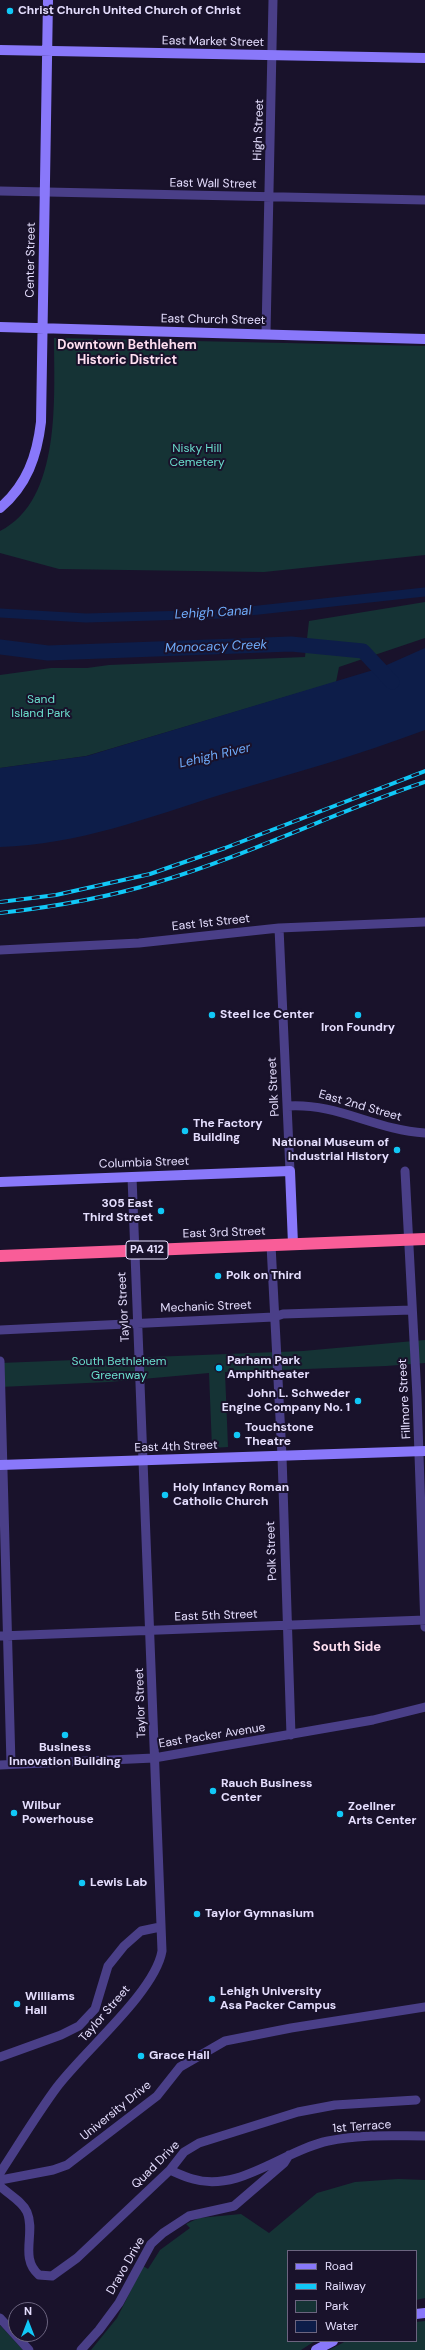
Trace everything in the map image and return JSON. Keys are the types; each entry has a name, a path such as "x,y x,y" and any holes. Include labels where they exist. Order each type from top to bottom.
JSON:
{"highway":[{"name":"East 3rd Street","path":"0,1256 425,1239"}],"street":[{"name":"Center Street","path":"0,508 4,499 24,481 38,443 42,408 48,0"},
{"name":"High Street","path":"266,333 273,0"},
{"name":"East Market Street","path":"0,50 425,58"},
{"name":"East Wall Street","path":"0,191 425,200"},
{"name":"East Church Street","path":"0,328 266,333 425,338"},
{"name":"East 1st Street","path":"0,950 139,943 279,928 425,922"},
{"name":"Polk Street","path":"279,928 294,1244"},
{"name":"East 2nd Street","path":"288,1106 313,1105 328,1108 389,1128 425,1133"},
{"name":"Columbia Street","path":"0,1182 290,1171"},
{"name":"Fillmore Street","path":"405,1171 412,1310 421,1397 425,1627"},
{"name":"Taylor Street","path":"0,2173 57,2087 134,2000 152,1977 162,1951 132,1177"},
{"name":"Polk Street","path":"271,1245 282,1456 291,1735"},
{"name":"Mechanic Street","path":"0,1330 137,1322 274,1317 283,1314 412,1310"},
{"path":"0,1361 4,1636 11,1764"},
{"name":"East 4th Street","path":"1,1465 142,1462 422,1451"},
{"name":"East 5th Street","path":"4,1636 425,1620"},
{"name":"East Packer Avenue","path":"0,1765 154,1758 388,1717 425,1707"},
{"path":"0,2057 61,2035 86,2020 95,2009 108,1966 137,1933 160,1927"},
{"name":"University Drive","path":"0,2180 53,2170 67,2165 157,2096 180,2068 225,2041 290,2028 425,2007"},
{"name":"Quad Drive","path":"0,2186 25,2208 30,2224 28,2252 30,2264 39,2275 49,2277 56,2275 76,2258 170,2170 184,2152 199,2142 298,2112 335,2105 416,2100"},
{"name":"1st Terrace","path":"170,2170 192,2179 218,2180 236,2178 326,2141 347,2138 425,2136"},
{"name":"Dravo Drive","path":"81,2350 99,2330 119,2303 152,2244 163,2233 189,2216 229,2208 242,2201 274,2173 284,2163 289,2155"},
{"path":"0,2318 29,2350"},
{"path":"316,2350 331,2342"}],"green space":[{"name":"Nisky Hill Cemetery","path":"54,338 425,346 425,555 264,572 59,569 0,553 0,531 20,516 35,496 44,472 50,445 53,416"},
{"name":"Sand Island Park","path":"425,602 425,638 339,667 336,682 86,756 0,768 0,675 51,668 87,668 109,665 305,657 309,621"},
{"name":"South Bethlehem Greenway","path":"425,1340 425,1363 386,1366 225,1372 228,1447 212,1448 209,1373 109,1382 0,1387 0,1363 303,1351"},
{"path":"398,2179 425,2180 425,2298 417,2300 417,2250 287,2250 287,2342 313,2342 301,2350 91,2350 117,2318 143,2266 148,2269 160,2250 190,2228 186,2224 199,2218 241,2214 269,2233 317,2193 355,2182"},
{"path":"425,2321 425,2350 329,2350 344,2342 417,2342 417,2322"},
{"path":"0,2325 8,2334 8,2342 16,2342 23,2350 0,2350"}],"water":[{"name":"Lehigh River","path":"425,648 425,730 350,756 113,828 57,841 0,847 0,768 87,756 380,668"}],"waterway":[{"name":"Lehigh Canal","path":"0,613 86,618 222,614 425,592"},
{"name":"Monocacy Creek","path":"0,647 48,653 291,644 363,651 392,682"}],"railway":[{"path":"0,902 56,895 150,874 225,848 425,771"},
{"path":"0,913 79,901 119,893 158,882 225,859 358,806 425,782"}],"place":[{"name":"Christ Church United Church of Christ","path":"10,11"},
{"name":"Steel Ice Center","path":"212,1015"},
{"name":"Iron Foundry","path":"358,1015"},
{"name":"The Factory Building","path":"185,1131"},
{"name":"National Museum of Industrial History","path":"397,1150"},
{"name":"305 East Third Street","path":"161,1211"},
{"name":"Polk on Third","path":"218,1276"},
{"name":"Parham Park Amphitheater","path":"219,1368"},
{"name":"John L. Schweder Engine Company No. 1","path":"358,1401"},
{"name":"Touchstone Theatre","path":"237,1435"},
{"name":"Holy Infancy Roman Catholic Church","path":"165,1495"},
{"name":"Business Innovation Building","path":"65,1735"},
{"name":"Rauch Business Center","path":"213,1791"},
{"name":"Wilbur Powerhouse","path":"14,1813"},
{"name":"Zoellner Arts Center","path":"340,1814"},
{"name":"Lewis Lab","path":"82,1883"},
{"name":"Taylor Gymnasium","path":"197,1914"},
{"name":"Lehigh University Asa Packer Campus","path":"212,1999"},
{"name":"Williams Hall","path":"17,2004"},
{"name":"Grace Hall","path":"141,2056"}],"district":[{"name":"Downtown Bethlehem Historic District","path":"127,354"},
{"name":"South Side","path":"347,1648"}]}
